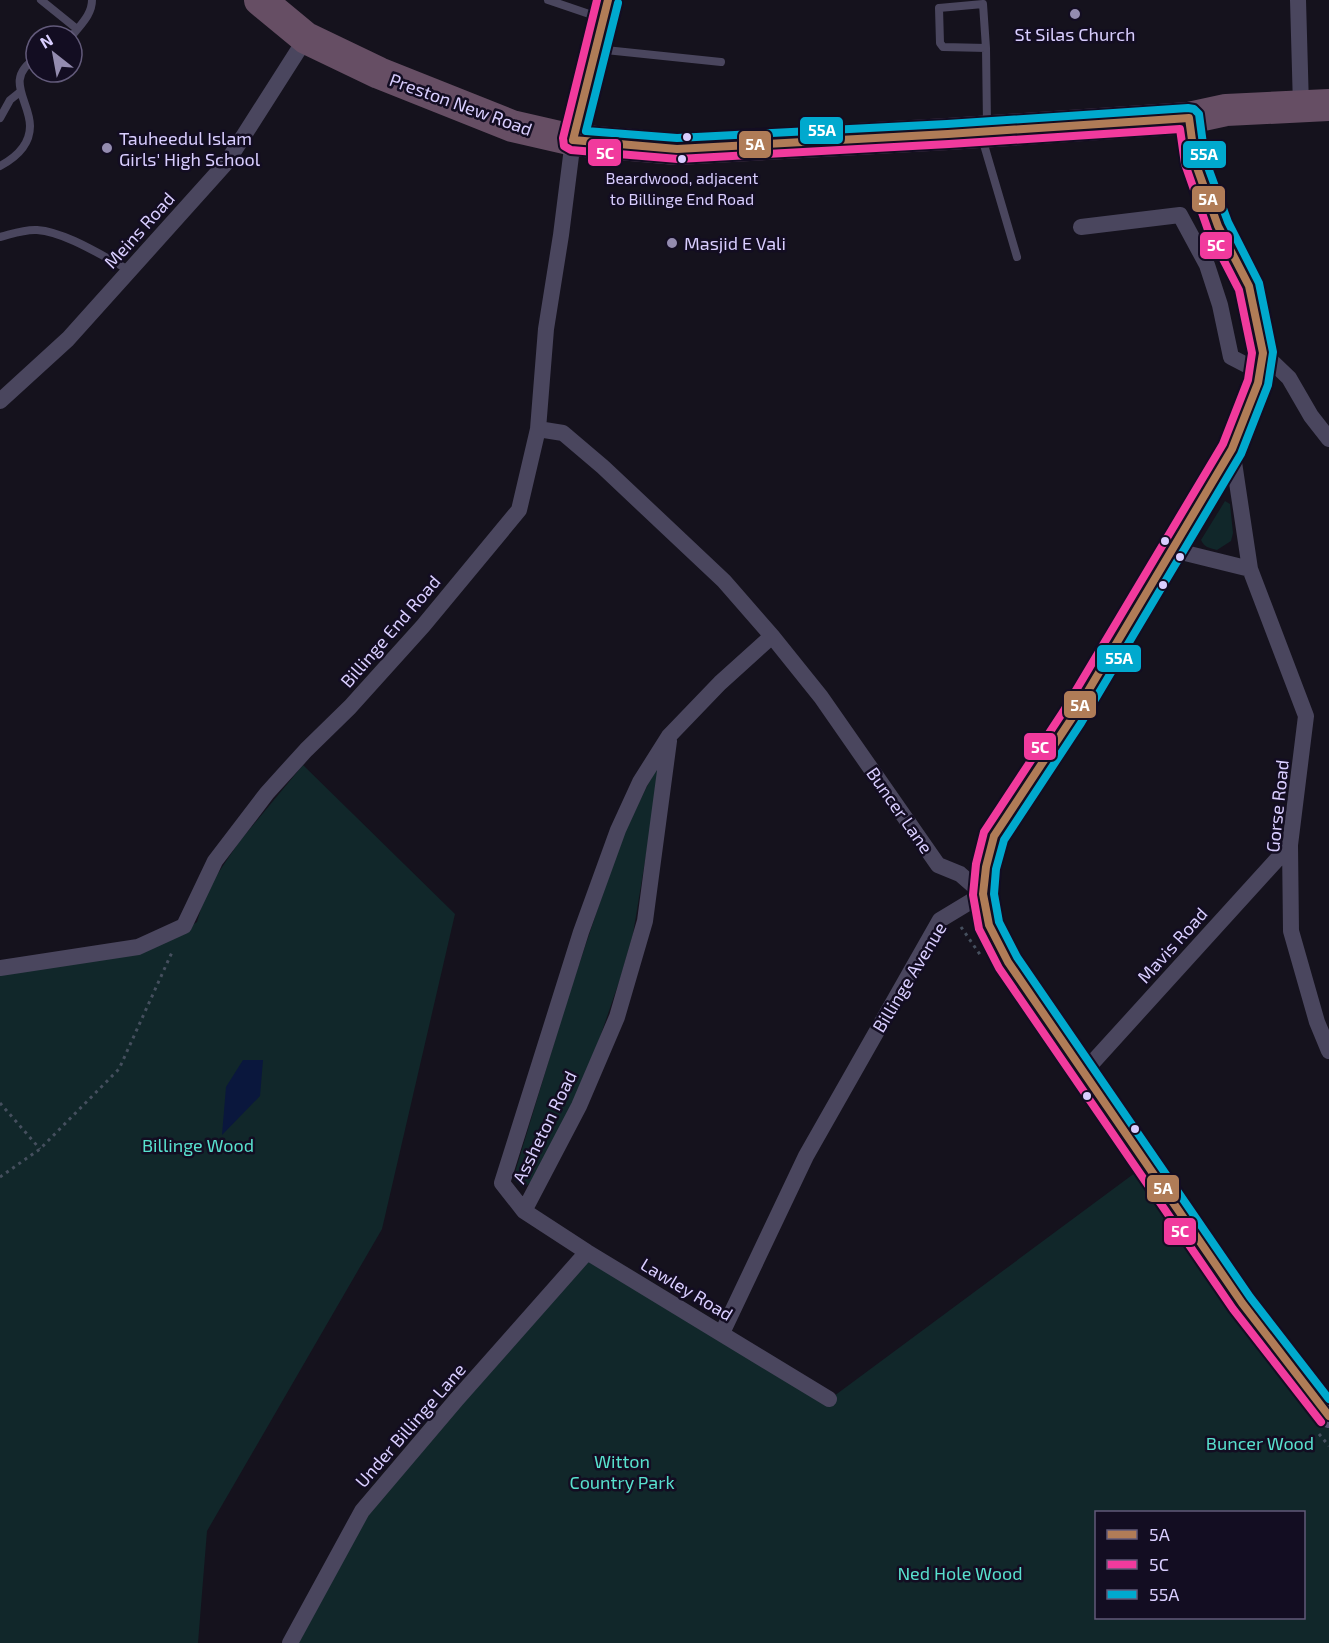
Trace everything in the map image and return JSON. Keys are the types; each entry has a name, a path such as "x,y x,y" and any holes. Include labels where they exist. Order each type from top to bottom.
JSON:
{"highway":[{"name":"Preston New Road","path":"260,0 306,38 379,73 512,126 573,140 677,149 984,132 1189,118 1226,110 1315,106"}],"main road":[{"path":"1189,118 1194,162 1218,226 1249,286 1262,362 1258,383 1232,449 1072,718 994,836 986,867 983,894 989,925 1008,962 1242,1304 1329,1416"}],"street":[{"name":"Billinge End Road","path":"184,926 215,861 267,793 350,707 423,626 519,510 538,429 546,329 573,140 608,0"},
{"path":"1298,0 1315,106"},
{"name":"Meins Road","path":"0,401 68,339 227,162 306,38"},
{"path":"1081,227 1180,215 1207,264 1220,304 1231,357 1262,362 1289,378 1311,416 1329,439"},
{"name":"Buncer Lane","path":"538,429 563,433 603,467 724,581 821,697 938,865 960,874 983,894"},
{"name":"Gorse Road","path":"1232,449 1250,569 1306,716 1290,844 1291,931 1317,1022 1329,1051"},
{"path":"1173,550 1250,569"},
{"name":"Assheton Road","path":"669,736 645,921 617,1017 579,1106 524,1211 502,1183 581,932 618,830 640,782 669,736 720,683 772,636"},
{"name":"Mavis Road","path":"1083,1072 1290,844"},
{"name":"Billinge Avenue","path":"722,1333 806,1156 940,920 983,894"},
{"path":"0,968 138,947 184,926"},
{"name":"Lawley Road","path":"524,1211 587,1252 830,1399"},
{"name":"Under Billinge Lane","path":"290,1643 362,1510 587,1252"}],"lane":[{"path":"41,0 66,24"},
{"path":"81,24 92,8 92,0"},
{"path":"548,0 604,19"},
{"path":"986,48 943,47 940,43 939,8 983,4 986,48 984,132 1017,257"},
{"path":"596,49 721,62"},
{"path":"0,166 15,156 27,141 30,126 20,92 21,76 24,71"},
{"path":"0,118 10,100 20,92"},
{"path":"0,237 36,229 51,232 78,243 129,270"}],"path":[{"path":"0,1177 40,1149 119,1069 184,926"},
{"path":"0,1103 40,1149"}],"green space":[{"path":"1225,501 1230,504 1233,533 1231,541 1217,550 1207,547 1201,540"},
{"name":"Billinge Wood","path":"303,765 455,914 382,1229 207,1531 198,1643 0,1643 0,974 167,941 197,922 206,891 239,842"},
{"path":"655,770 660,770 633,934 620,979 599,1040 574,1099 533,1181 523,1188 514,1180 516,1169 567,1000 622,837"},
{"name":"Witton Country Park","path":"1147,1164 1329,1416 1329,1643 290,1643 362,1511 587,1252 830,1399"}],"water":[{"path":"243,1060 263,1060 260,1096 222,1135 226,1087"}],"transit line":[{"name":"5C","path":"597,0 563,138 564,146 571,150 678,159 1180,129 1185,164 1208,230 1239,290 1252,353 1248,380 1223,444 1063,712 984,832 976,864 973,895 979,929 999,968 1233,1309 1321,1422"},
{"name":"5A","path":"608,0 573,140 677,149 1189,118 1195,162 1218,226 1249,286 1263,353 1258,383 1232,449 1072,718 994,836 986,867 983,894 989,925 1008,962 1242,1303 1329,1416"},
{"name":"55A","path":"618,3 586,131 677,138 947,124 1188,108 1194,109 1199,114 1205,159 1228,222 1259,283 1273,352 1268,385 1241,454 1081,723 1004,840 996,869 994,894 999,922 1017,957 1250,1297 1329,1399"}],"place":[{"name":"St Silas Church","path":"1075,14"},
{"name":"Tauheedul Islam Girls' High School","path":"107,148"},
{"name":"Beardwood, adjacent to Billinge End Road","path":"682,159"},
{"name":"Masjid E Vali","path":"672,243"}],"park label":[{"name":"Buncer Wood","path":"1260,1443"},
{"name":"Ned Hole Wood","path":"960,1573"}]}
